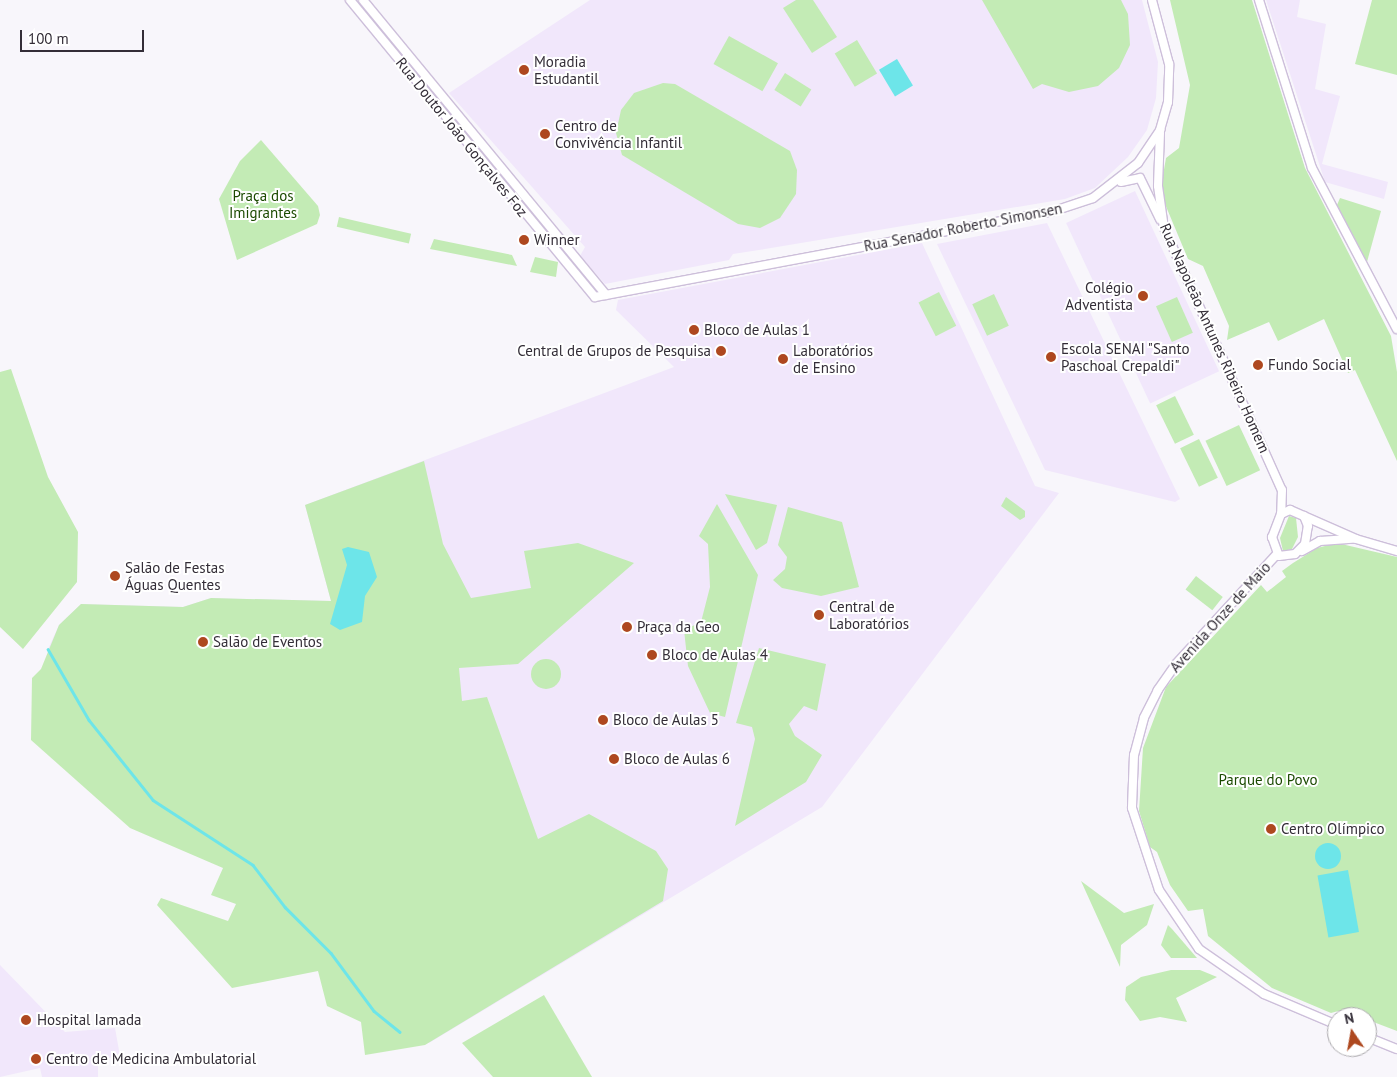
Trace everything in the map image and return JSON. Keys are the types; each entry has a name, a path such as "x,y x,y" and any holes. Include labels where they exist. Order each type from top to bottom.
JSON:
{"street":[{"name":"Rua Doutor João Gonçalves Foz","path":"350,0 595,297"},
{"name":"Rua Doutor João Gonçalves Foz","path":"362,0 606,294"},
{"name":"Rua Senador Roberto Simonsen","path":"595,297 1056,211 1115,185 1138,163 1160,130 1168,102 1169,64 1152,0"},
{"path":"1259,0 1312,168 1397,329"},
{"name":"Rua Napoleão Antunes Ribeiro Homem","path":"1160,130 1158,186 1164,228 1282,490 1281,514"},
{"path":"1115,185 1140,178 1164,228"},
{"path":"1356,539 1320,541 1295,554 1277,554 1272,537 1281,514 1290,510 1356,539 1397,551"},
{"path":"1295,554 1308,537 1304,516"},
{"name":"Avenida Onze de Maio","path":"1277,554 1176,664 1158,690 1144,718 1134,755 1132,808 1159,890 1199,949 1264,994 1327,1021"},
{"path":"1377,1041 1397,1049"}],"shaded area":[{"path":"590,0 1142,0 1158,62 1156,98 1147,130 1128,157 1095,188 1065,199 733,254 729,260 605,284 580,256 585,247 449,93"},
{"path":"1266,0 1300,0 1297,17 1326,24 1315,89 1340,96 1322,164 1388,182 1384,199 1325,182"},
{"name":"Colégio Adventista","path":"1135,191 1219,371 1150,403 1066,223"},
{"name":"Escola SENAI \"Santo Paschoal Crepaldi\"","path":"1047,223 1180,499 1175,502 1045,470 937,244"},
{"path":"922,243 1035,486 1059,493 822,807 429,1043 48,649 59,625 81,604 183,607 211,598 331,601 305,505 674,367 616,310 618,300"},
{"name":"Hospital Iamada","path":"0,965 65,1032 115,1028 120,1056 98,1060 98,1077 42,1077 40,1068 0,1077"}],"green space":[{"path":"796,0 813,0 837,37 812,53 783,8"},
{"path":"982,0 1121,0 1128,14 1130,45 1119,68 1098,86 1069,92 1042,84 1033,89"},
{"path":"1170,0 1252,0 1305,168 1391,336 1397,372 1397,461 1355,370 1348,373 1324,319 1278,341 1269,322 1227,340 1229,326 1203,266 1188,259 1165,204 1162,181 1166,158 1179,148 1190,85"},
{"path":"1372,0 1397,0 1397,75 1355,64"},
{"path":"729,36 778,63 762,91 713,64"},
{"path":"857,40 877,73 855,87 835,53"},
{"path":"785,73 811,89 801,106 774,90"},
{"path":"663,83 675,84 790,151 797,170 796,194 780,218 760,228 738,224 622,155 616,133 621,110 634,93"},
{"name":"Praça dos Imigrantes","path":"261,140 318,206 320,215 317,224 237,260 219,199 240,161"},
{"path":"1340,198 1381,211 1367,262 1337,205"},
{"path":"339,217 411,234 409,243 337,227"},
{"path":"434,239 512,255 517,266 430,249"},
{"path":"535,257 558,262 556,277 530,272"},
{"path":"939,292 956,326 936,336 919,302"},
{"path":"994,294 1009,326 987,336 972,304"},
{"path":"1177,297 1193,333 1172,342 1156,306"},
{"path":"11,369 48,477 78,532 77,582 23,649 0,627 0,372"},
{"path":"1175,396 1194,435 1175,444 1156,405"},
{"path":"1239,425 1260,470 1227,486 1205,441"},
{"path":"1199,439 1218,478 1199,487 1180,448"},
{"path":"424,461 443,544 471,598 531,588 524,551 578,543 634,563 518,664 459,668 462,701 487,697 538,839 589,814 656,851 668,869 663,901 425,1045 365,1055 361,1022 327,1006 318,971 232,988 157,905 161,898 228,921 236,904 211,895 223,868 130,828 31,740 32,678 41,669 59,625 81,604 183,607 211,598 331,601 305,505"},
{"path":"725,494 777,505 767,543 756,550"},
{"path":"1006,497 1025,511 1025,517 1020,520 1001,506"},
{"path":"717,504 758,575 725,717 710,713 688,666 684,630 701,622 710,587 708,544 699,536"},
{"path":"788,507 842,522 859,587 821,596 782,588 773,580 785,569 787,557 778,545"},
{"path":"1289,516 1296,518 1298,537 1292,549 1283,551 1280,538"},
{"name":"Centro Olímpico","path":"1337,543 1397,557 1397,1031 1377,1023 1377,1007 1327,1007 1327,1011 1272,988 1208,936 1203,909 1188,911 1170,885 1157,852 1150,847 1139,811 1143,748 1166,687 1261,585 1267,592 1286,577 1282,571 1317,548"},
{"path":"1196,576 1223,597 1212,610 1186,589"},
{"path":"759,648 826,664 817,711 804,706 789,724 795,736 822,755 806,782 735,826 755,739 752,727 736,723"},
{"path":"546,659 556,664 561,674 556,684 546,689 536,684 531,674 536,664"},
{"path":"1081,881 1124,913 1154,904 1147,925 1121,945 1120,967"},
{"path":"1168,925 1197,958 1171,958 1161,945"},
{"path":"1171,970 1200,970 1217,977 1176,998 1187,1022 1160,1017 1140,1021 1125,1000 1126,987 1141,977"},
{"path":"544,995 592,1077 493,1077 462,1043"}],"water":[{"path":"897,59 913,86 895,96 879,70"},
{"path":"348,547 369,552 377,577 365,596 362,622 340,630 330,624 347,565 342,549"},
{"path":"1328,843 1337,847 1341,856 1337,865 1328,869 1319,865 1315,856 1319,847"},
{"path":"1348,870 1359,932 1328,937 1317,875"}],"waterway":[{"path":"48,649 89,720 153,800 253,865 285,907 331,953 374,1011 400,1032"}],"place":[{"name":"Moradia Estudantil","path":"524,70"},
{"name":"Centro de Convivência Infantil","path":"545,134"},
{"name":"Winner","path":"524,240"},
{"name":"Colégio Adventista","path":"1143,296"},
{"name":"Bloco de Aulas 1","path":"694,330"},
{"name":"Central de Grupos de Pesquisa","path":"721,351"},
{"name":"Escola SENAI \"Santo Paschoal Crepaldi\"","path":"1051,357"},
{"name":"Laboratórios de Ensino","path":"783,359"},
{"name":"Fundo Social","path":"1258,365"},
{"name":"Salão de Festas Águas Quentes","path":"115,576"},
{"name":"Central de Laboratórios","path":"819,615"},
{"name":"Praça da Geo","path":"627,627"},
{"name":"Salão de Eventos","path":"203,642"},
{"name":"Bloco de Aulas 4","path":"652,655"},
{"name":"Bloco de Aulas 5","path":"603,720"},
{"name":"Bloco de Aulas 6","path":"614,759"},
{"name":"Centro Olímpico","path":"1271,829"},
{"name":"Hospital Iamada","path":"26,1020"},
{"name":"Centro de Medicina Ambulatorial","path":"36,1059"}],"park label":[{"name":"Parque do Povo","path":"1268,780"}]}
